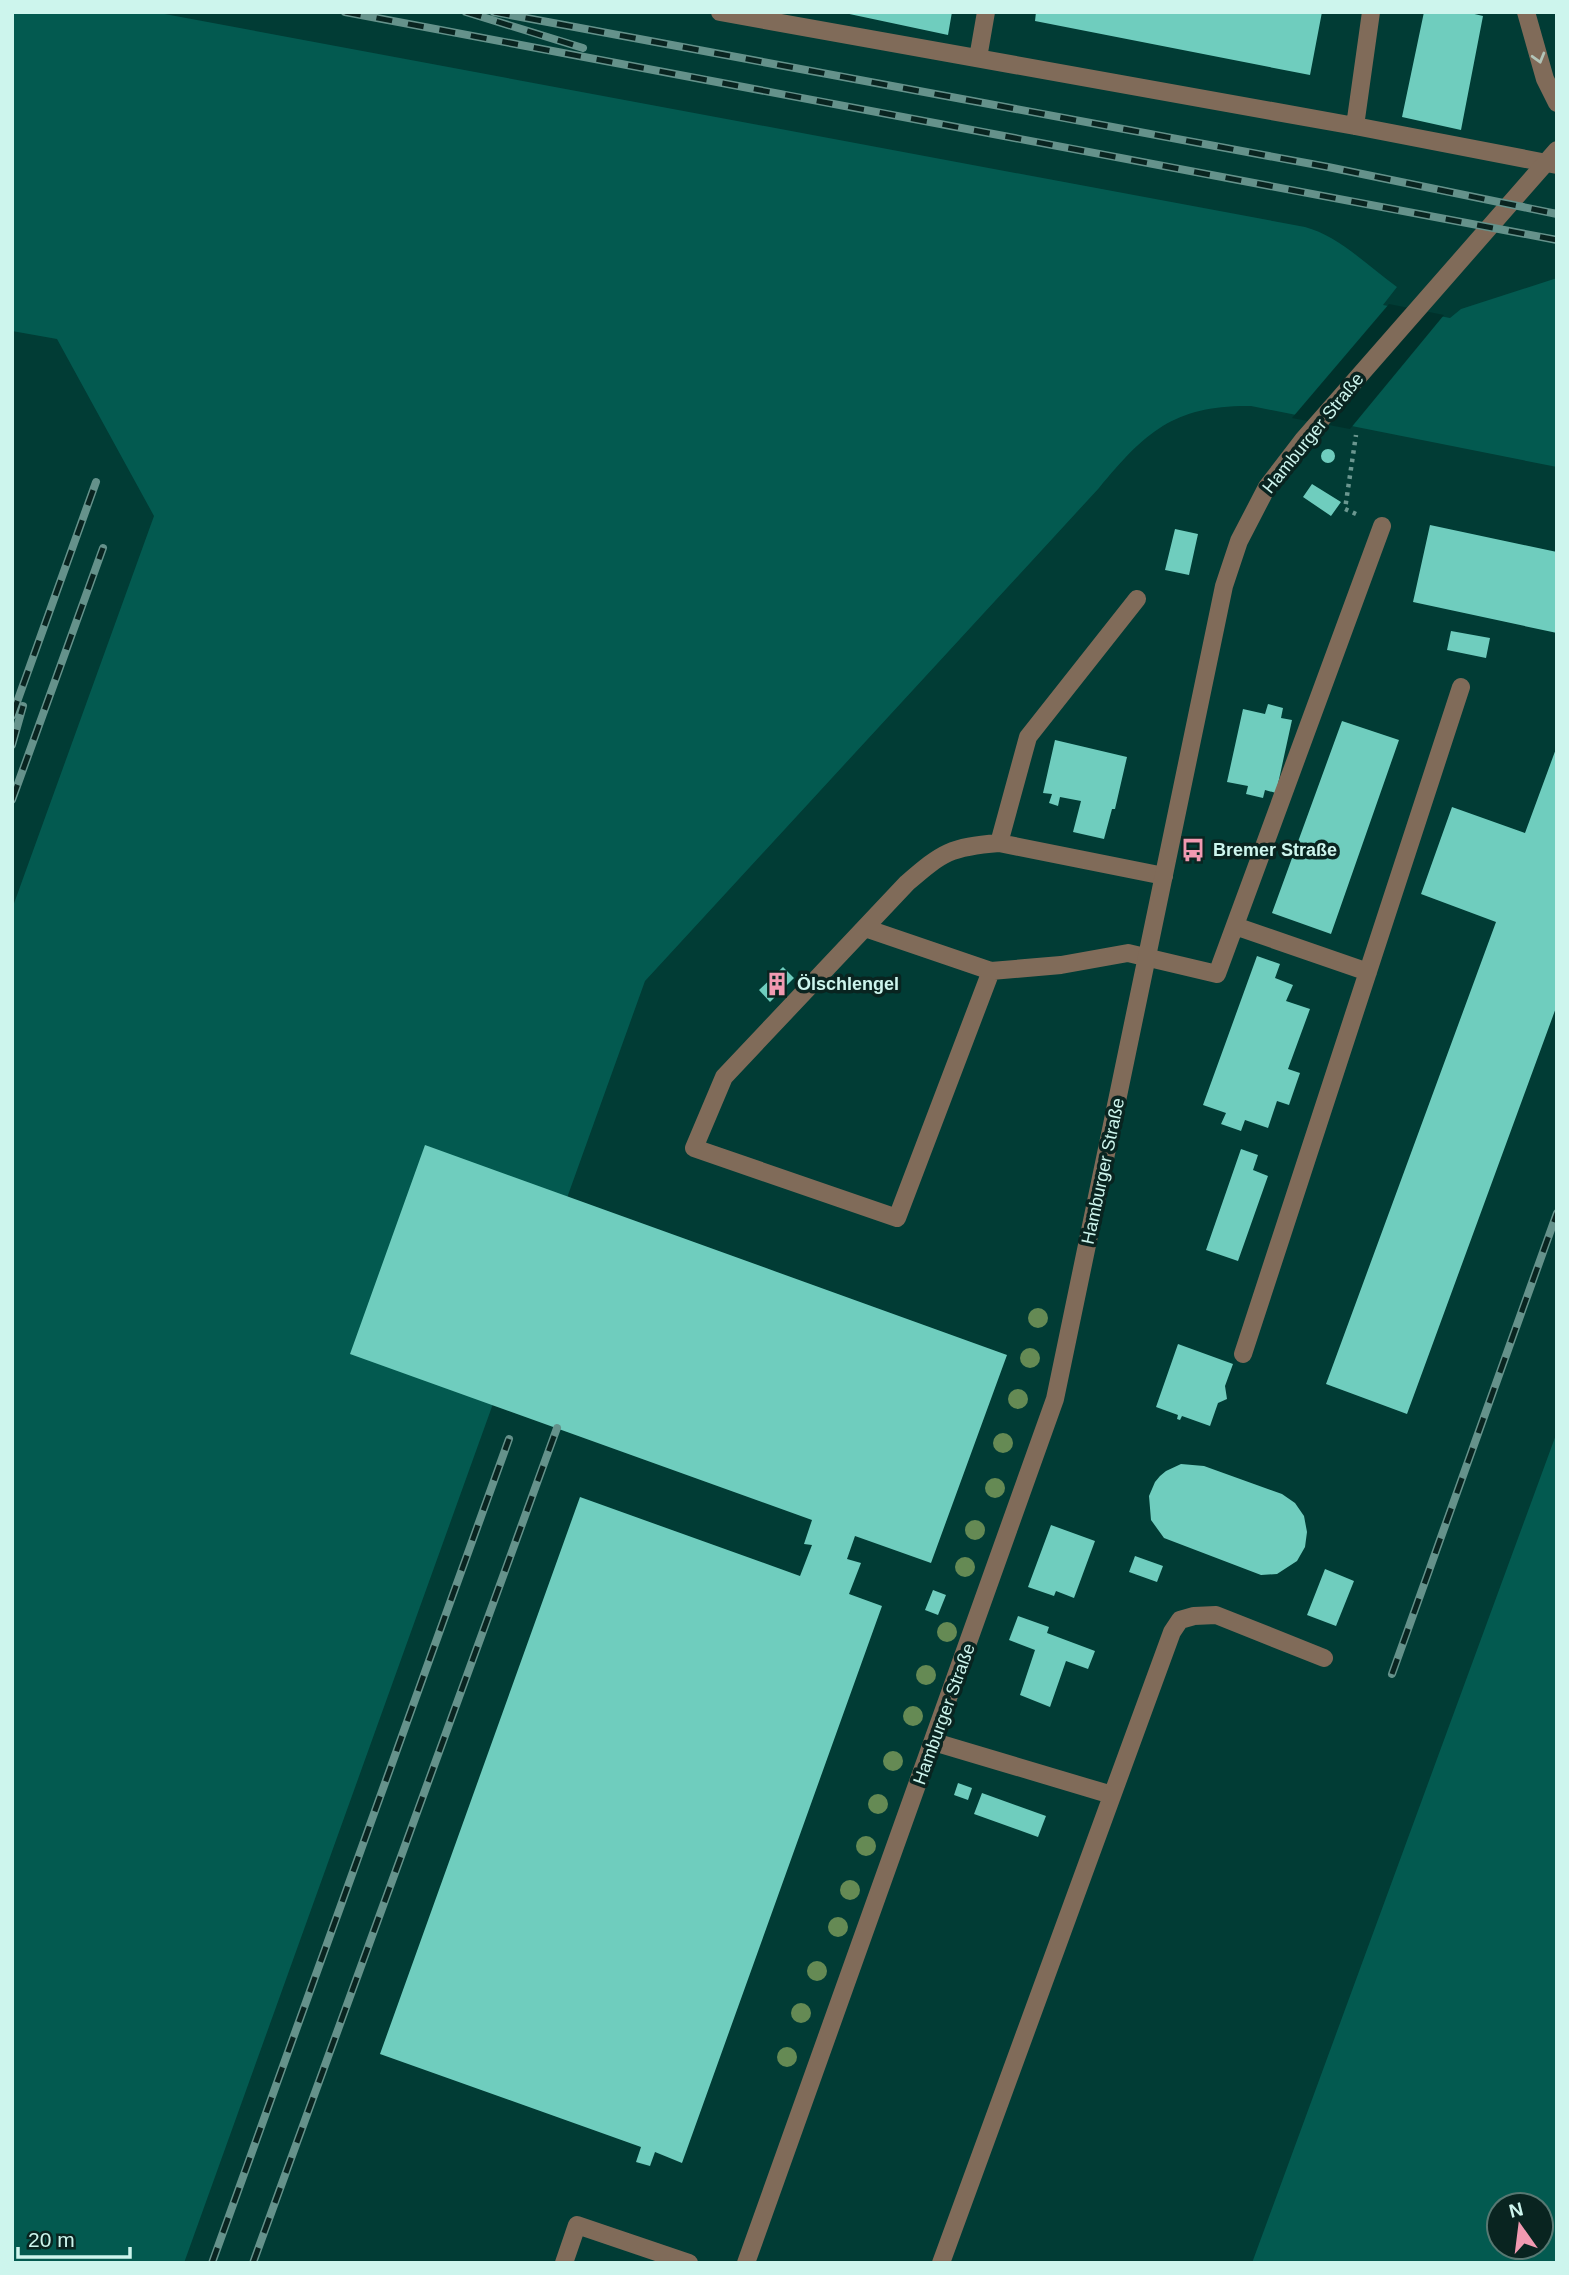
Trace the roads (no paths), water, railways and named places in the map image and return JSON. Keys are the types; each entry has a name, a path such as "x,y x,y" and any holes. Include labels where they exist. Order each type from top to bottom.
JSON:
{"street":[{"path":"720,12 1553,159"},
{"path":"978,58 986,12"},
{"path":"1355,126 1371,12"},
{"path":"1526,12 1545,79 1557,103"},
{"name":"Hamburger Straße","path":"746,2263 1055,1399 1224,586 1239,541 1267,487 1303,440 1553,159"},
{"path":"865,928 991,971 1061,965 1128,953 1217,974 1382,526"},
{"path":"999,842 1028,737 1137,599"},
{"path":"1244,1354 1461,687"},
{"path":"991,971 897,1218 694,1148 724,1077 907,883 939,855 966,846 999,842 1164,876"},
{"path":"1235,926 1368,972"},
{"path":"941,2263 1172,1632 1180,1620 1216,1615 1324,1658"},
{"path":"934,1742 1112,1795"},
{"path":"564,2263 577,2225 689,2263"}],"railway":[{"path":"345,12 1557,240"},
{"path":"466,12 583,48"},
{"path":"494,12 1328,167 1557,214"},
{"path":"12,716 96,482"},
{"path":"12,800 103,548"},
{"path":"12,745 23,706"},
{"path":"1392,1674 1557,1213"},
{"path":"253,2263 557,1428"},
{"path":"212,2263 509,1439"}],"place":[{"name":"Bremer Straße","path":"1193,850"},
{"name":"Ölschlengel","path":"777,984"}]}
